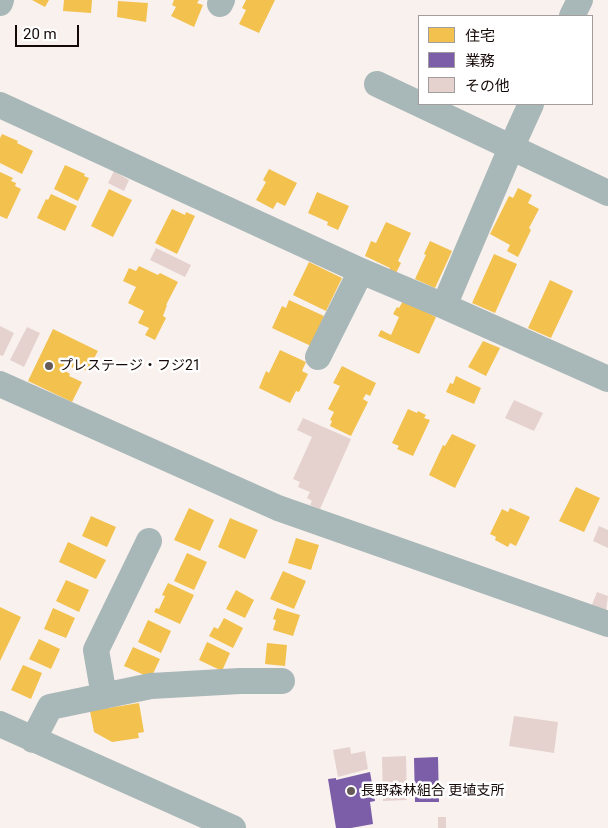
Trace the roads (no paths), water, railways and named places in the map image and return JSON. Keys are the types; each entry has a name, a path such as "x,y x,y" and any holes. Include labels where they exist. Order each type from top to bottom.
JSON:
{"street":[{"path":"572,15 580,0"},
{"path":"377,84 418,104"},
{"path":"0,105 361,271 608,379"},
{"path":"421,105 608,193"},
{"path":"444,306 511,148 532,105"},
{"path":"318,357 361,271"},
{"path":"0,384 278,508 608,624"},
{"path":"104,696 96,650 149,541"},
{"path":"33,740 50,707 151,686 240,681 282,681"},
{"path":"0,724 233,828"}],"place":[{"name":"プレステージ・フジ21","path":"49,366"},
{"name":"長野森林組合 更埴支所","path":"351,791"}]}
